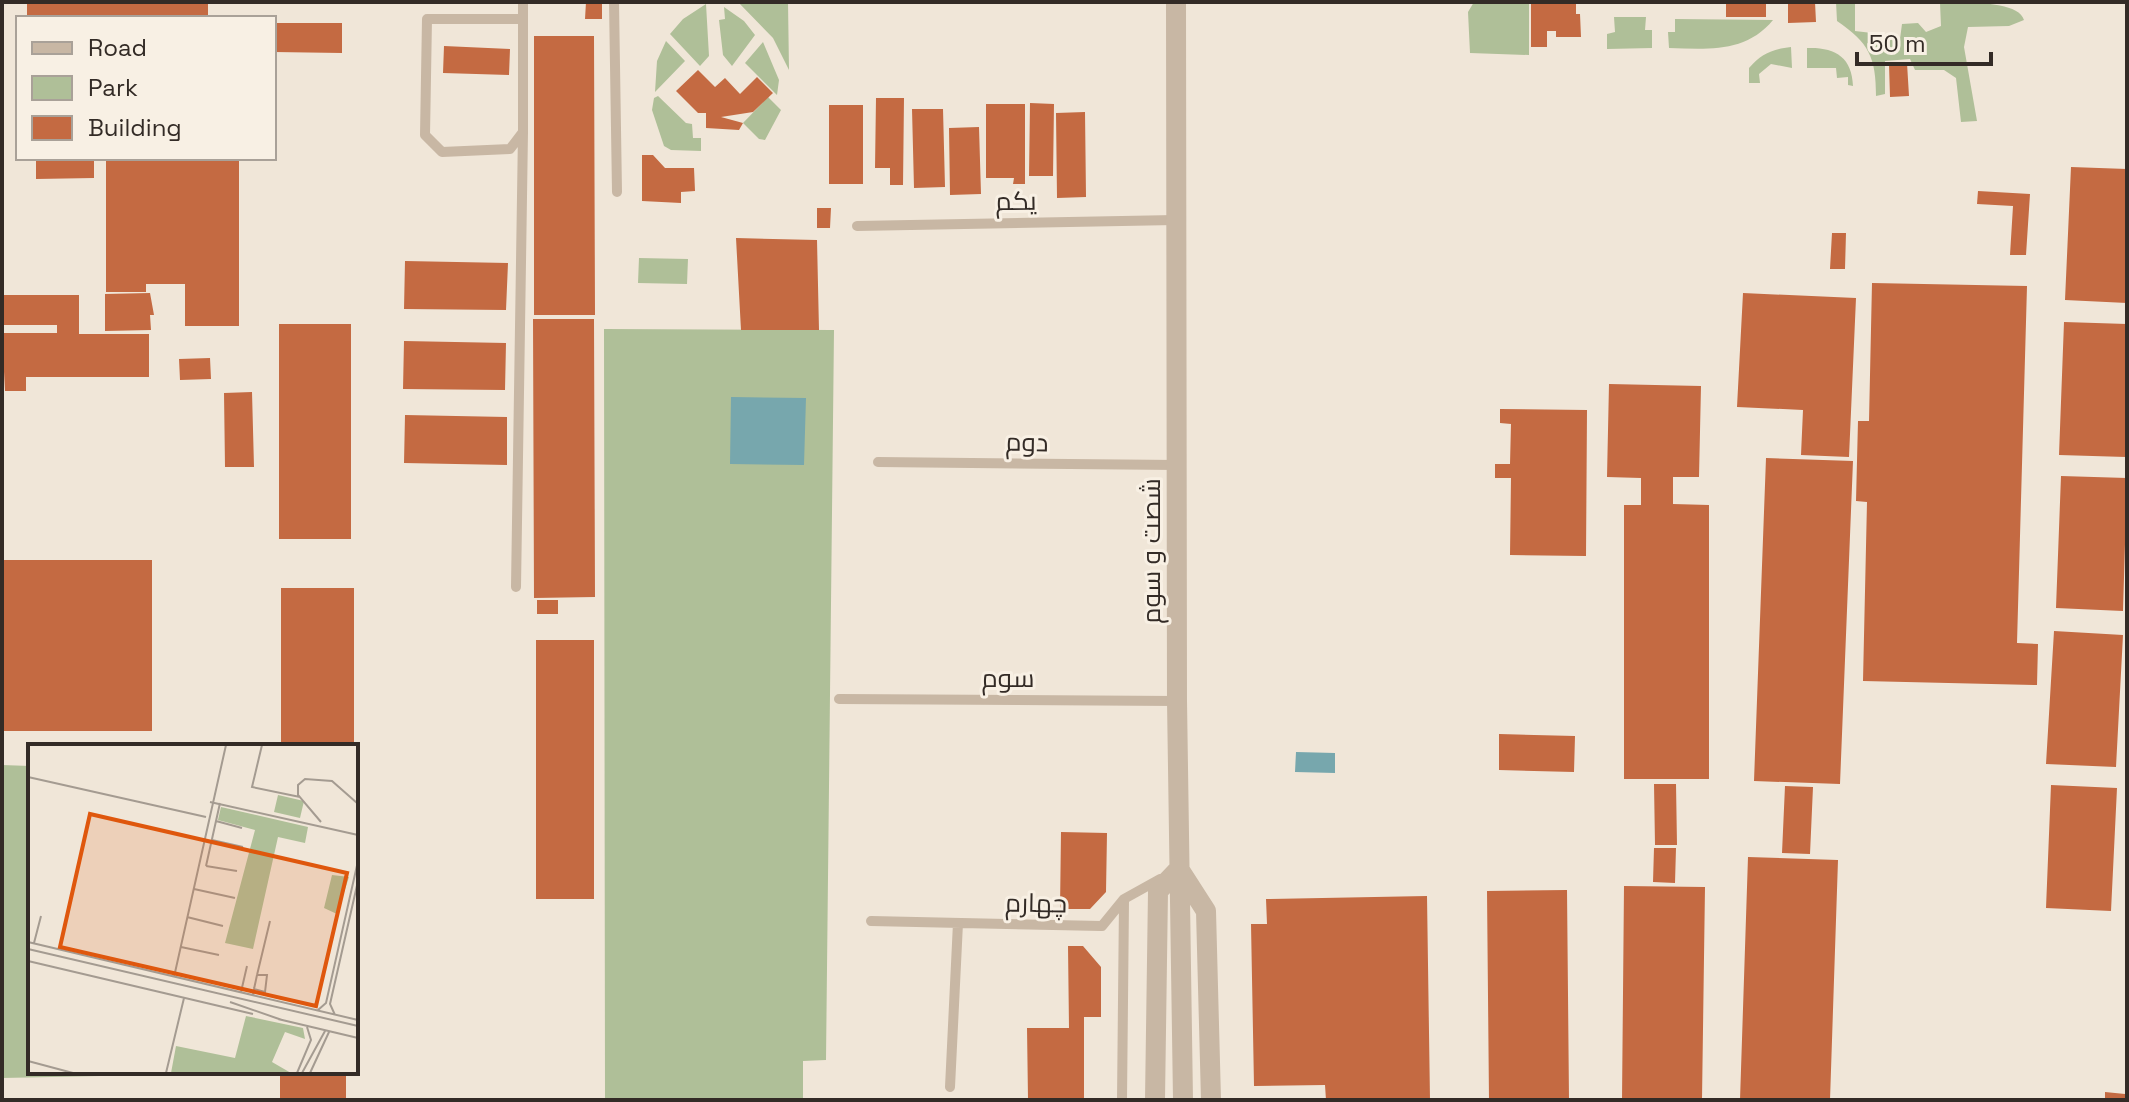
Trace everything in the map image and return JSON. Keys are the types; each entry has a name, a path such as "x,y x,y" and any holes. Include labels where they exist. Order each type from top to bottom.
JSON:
{"street":[{"name":"شصت و سوم","path":"1176,2 1177,701 1183,1100"},
{"path":"1155,1100 1158,891 1179,869 1206,911 1211,1100"}],"lane":[{"path":"516,587 523,2"},
{"path":"614,2 617,192"},
{"path":"522,19 427,19 425,135 442,152 510,149 523,132"},
{"name":"یکم","path":"857,226 1175,220"},
{"name":"دوم","path":"878,462 1177,465"},
{"name":"سوم","path":"839,699 1177,701"},
{"name":"چهارم","path":"871,921 1102,926 1124,899 1179,869"},
{"path":"1122,1100 1124,899"},
{"path":"950,1087 958,923"}],"green space":[{"path":"738,2 788,2 789,70 773,38"},
{"path":"1474,2 1529,2 1529,55 1470,53 1468,12"},
{"path":"1836,2 1855,2 1855,31 1872,33 1876,40 1900,39 1902,24 1918,23 1926,32 1941,26 1940,3 2001,6 2012,9 2024,20 2009,26 1968,27 1964,47 1977,121 1961,122 1956,78 1944,70 1915,70 1910,59 1885,61 1885,94 1876,96 1872,61 1857,37 1837,21"},
{"path":"706,4 709,56 700,66 670,34 683,19"},
{"path":"724,7 744,21 755,35 732,66 723,55 719,20 725,19"},
{"path":"1614,17 1646,17 1645,30 1652,30 1652,48 1607,49 1607,34 1615,32"},
{"path":"1675,19 1773,20 1762,31 1739,44 1712,48 1669,48 1668,32 1675,32"},
{"path":"666,41 685,61 655,92 657,61"},
{"path":"763,42 779,80 777,95 745,63"},
{"path":"1791,47 1792,68 1771,64 1759,74 1760,83 1749,83 1749,68 1758,59"},
{"path":"1807,48 1826,49 1840,56 1849,68 1853,86 1848,85 1848,77 1837,78 1836,68 1807,68"},
{"path":"658,96 686,123 692,124 693,138 701,138 701,151 671,150 664,146 652,110 654,98"},
{"path":"768,97 781,110 765,140 759,139 743,123"},
{"path":"639,258 688,259 687,284 638,283"},
{"path":"604,329 834,330 826,1060 803,1061 803,1100 605,1100"},
{"path":"2,765 28,766 28,1074 102,1074 2,1078"}],"water":[{"path":"731,397 806,398 804,465 730,464"},
{"path":"1296,752 1335,753 1335,773 1295,772"}],"building":[{"path":"27,2 208,2 208,16 27,16"},
{"path":"586,2 602,2 602,19 585,19"},
{"path":"1531,2 1576,2 1581,37 1556,37 1556,31 1547,31 1547,47 1531,47"},
{"path":"1815,2 1816,22 1788,23 1788,3"},
{"path":"1726,3 1766,3 1766,17 1726,17"},
{"path":"276,23 342,23 342,53 276,52"},
{"path":"534,36 594,36 595,315 534,315"},
{"path":"444,46 510,49 509,75 443,73"},
{"path":"1907,63 1909,96 1890,97 1889,64"},
{"path":"698,70 715,87 725,78 740,94 757,77 773,93 753,112 721,117 743,123 739,130 706,128 706,113 698,113 676,91"},
{"path":"876,98 904,98 903,185 890,185 890,168 875,168"},
{"path":"1030,103 1054,104 1053,176 1029,176"},
{"path":"986,104 1025,104 1025,184 1013,184 1014,178 986,178"},
{"path":"829,105 863,105 863,184 829,184"},
{"path":"912,109 943,109 945,187 914,188"},
{"path":"1085,112 1086,197 1057,198 1056,113"},
{"path":"979,127 981,194 950,195 949,128"},
{"path":"642,155 653,155 665,168 694,168 695,191 681,192 681,203 642,201"},
{"path":"36,160 94,160 94,178 36,179"},
{"path":"106,160 239,160 239,326 185,326 185,284 146,284 146,292 106,292"},
{"path":"2071,167 2127,169 2127,303 2065,300"},
{"path":"1978,191 2030,194 2026,255 2010,255 2013,206 1977,204"},
{"path":"817,208 831,208 830,228 817,228"},
{"path":"1832,233 1846,233 1845,269 1830,269"},
{"path":"736,238 817,240 819,330 741,330"},
{"path":"405,261 508,263 506,310 404,309"},
{"path":"1872,283 2027,286 2017,643 2038,644 2037,685 1863,681 1867,502 1856,501 1858,421 1869,421"},
{"path":"150,293 154,315 150,315 151,330 105,331 105,294"},
{"path":"1743,293 1856,298 1849,457 1801,455 1803,410 1737,407"},
{"path":"2,295 79,295 79,334 149,334 149,377 26,377 26,391 5,391 2,333 57,333 57,325 2,325"},
{"path":"533,319 594,319 595,597 534,598"},
{"path":"2064,322 2127,324 2126,457 2059,455"},
{"path":"279,324 351,324 351,539 279,539"},
{"path":"404,341 506,343 505,390 403,389"},
{"path":"210,358 211,379 180,380 179,359"},
{"path":"1609,384 1701,386 1699,477 1673,477 1673,504 1709,505 1709,779 1624,779 1624,505 1641,505 1641,478 1607,477"},
{"path":"252,392 254,467 225,467 224,393"},
{"path":"1500,409 1587,410 1586,556 1510,555 1511,478 1495,478 1495,464 1510,464 1511,424 1500,423"},
{"path":"405,415 507,417 507,465 404,463"},
{"path":"1766,458 1853,461 1840,784 1754,781"},
{"path":"2061,476 2127,478 2123,611 2056,608"},
{"path":"2,560 152,560 152,731 2,731"},
{"path":"281,588 354,588 354,744 281,744"},
{"path":"537,600 558,600 558,614 537,614"},
{"path":"2054,631 2123,635 2116,767 2046,764"},
{"path":"536,640 594,640 594,899 536,899"},
{"path":"1499,734 1575,736 1574,772 1499,770"},
{"path":"1654,784 1676,784 1677,845 1655,845"},
{"path":"2051,785 2117,788 2111,911 2046,908"},
{"path":"1785,786 1813,787 1810,854 1782,853"},
{"path":"1061,832 1107,833 1106,892 1090,909 1060,909"},
{"path":"1654,848 1676,848 1675,883 1653,882"},
{"path":"1748,857 1838,860 1830,1100 1740,1100"},
{"path":"1624,886 1705,887 1702,1100 1622,1100"},
{"path":"1567,890 1569,1100 1489,1100 1487,891"},
{"path":"1427,896 1430,1100 1326,1100 1325,1085 1254,1086 1251,924 1267,924 1266,899"},
{"path":"1068,946 1083,946 1101,967 1101,1017 1084,1017 1084,1099 1028,1099 1027,1028 1069,1028"},
{"path":"280,1074 346,1074 346,1100 280,1100"},
{"path":"2105,1092 2125,1094 2125,1100 2105,1100"}]}
